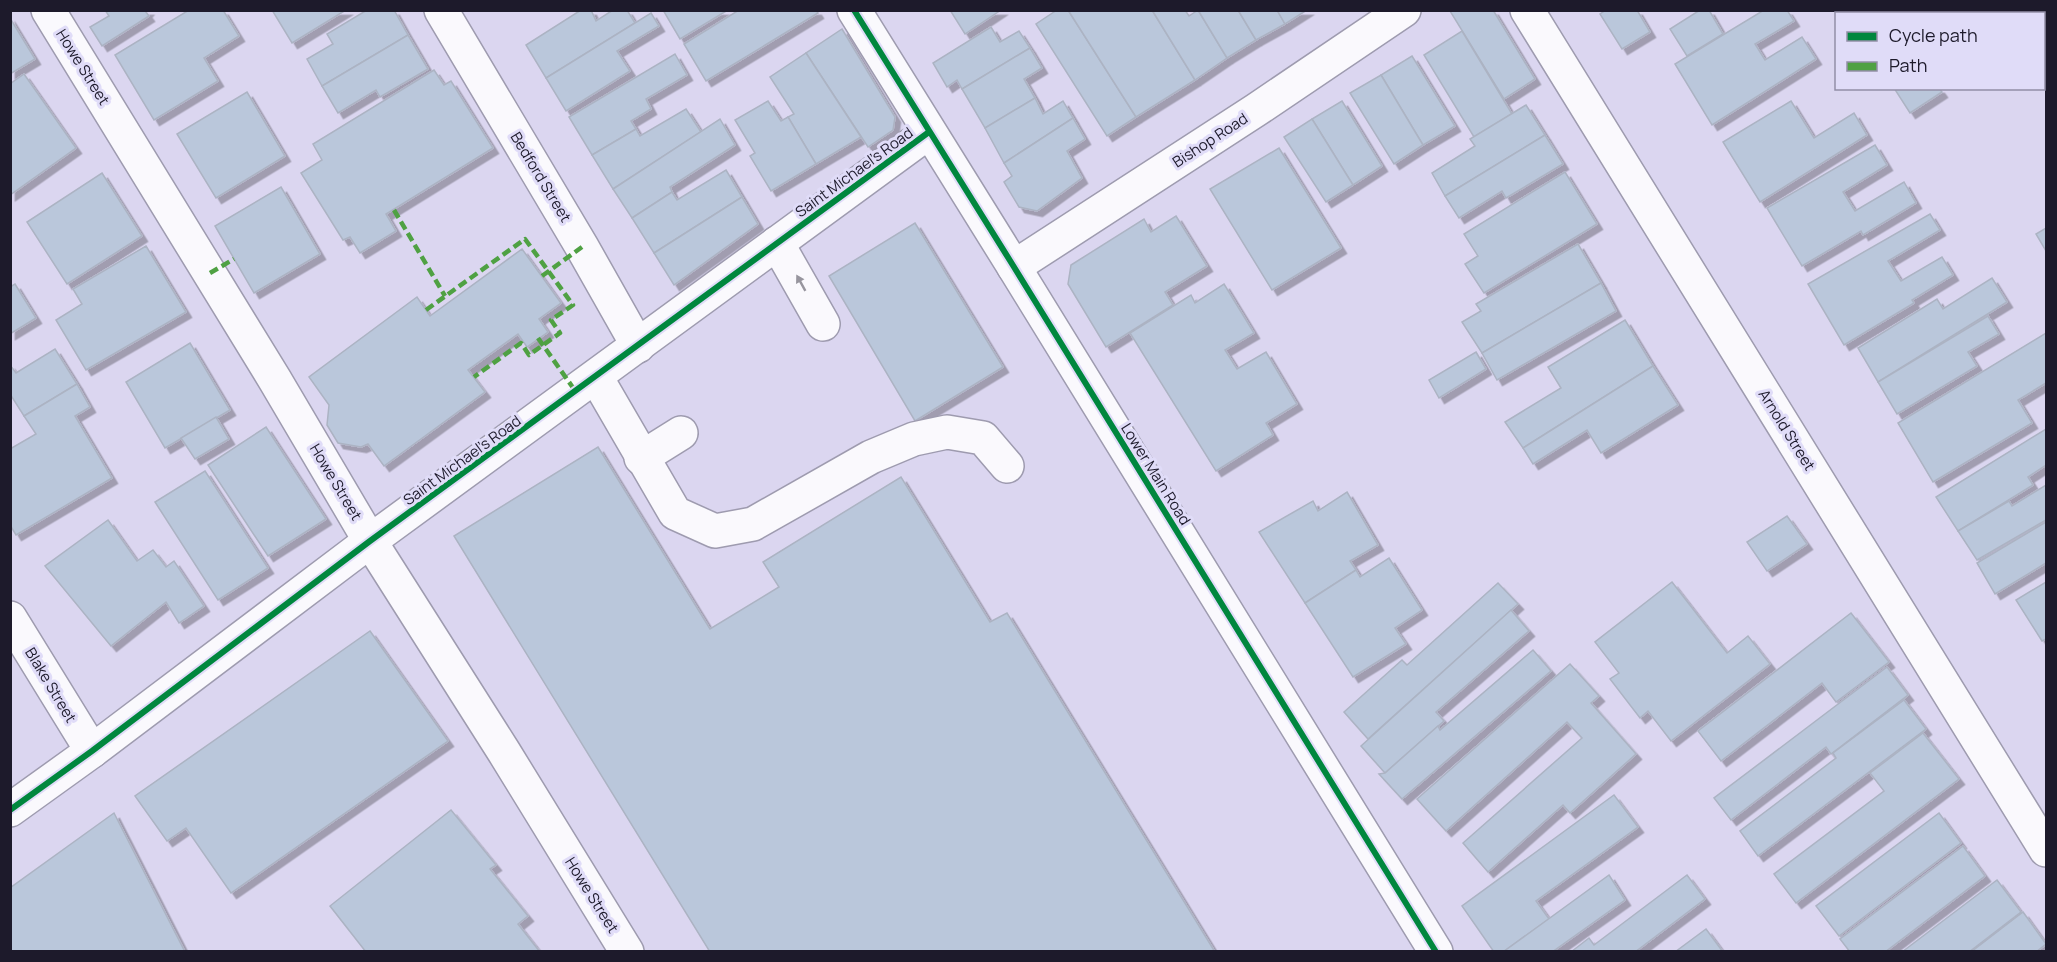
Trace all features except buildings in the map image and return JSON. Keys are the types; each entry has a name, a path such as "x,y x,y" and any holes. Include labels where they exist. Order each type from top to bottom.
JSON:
{"street":[{"name":"Howe Street","path":"48,10 275,380 370,541 627,951"},
{"name":"Bedford Street","path":"441,10 638,346"},
{"name":"Lower Main Road","path":"854,10 1436,951"},
{"name":"Bishop Road","path":"1014,267 1256,110 1404,10"},
{"name":"Arnold Street","path":"1527,10 2046,850"},
{"name":"Saint Michael's Road","path":"10,810 92,751 370,541 929,132"},
{"path":"777,243 823,324"},
{"path":"596,377 675,513 715,531 753,524 871,457 914,439 947,432 983,438 1007,466"},
{"path":"641,458 681,433"},
{"name":"Blake Street","path":"10,618 92,751"}],"marked path":[{"path":"394,210 445,296"},
{"path":"426,310 525,239 573,305 551,320 560,333 529,355 521,343 474,377"},
{"path":"542,276 582,247"},
{"path":"210,273 234,259"},
{"path":"538,338 576,392"}],"cycle path":[{"path":"854,10 1436,952"},
{"path":"10,810 92,751 370,541 929,132"}]}
